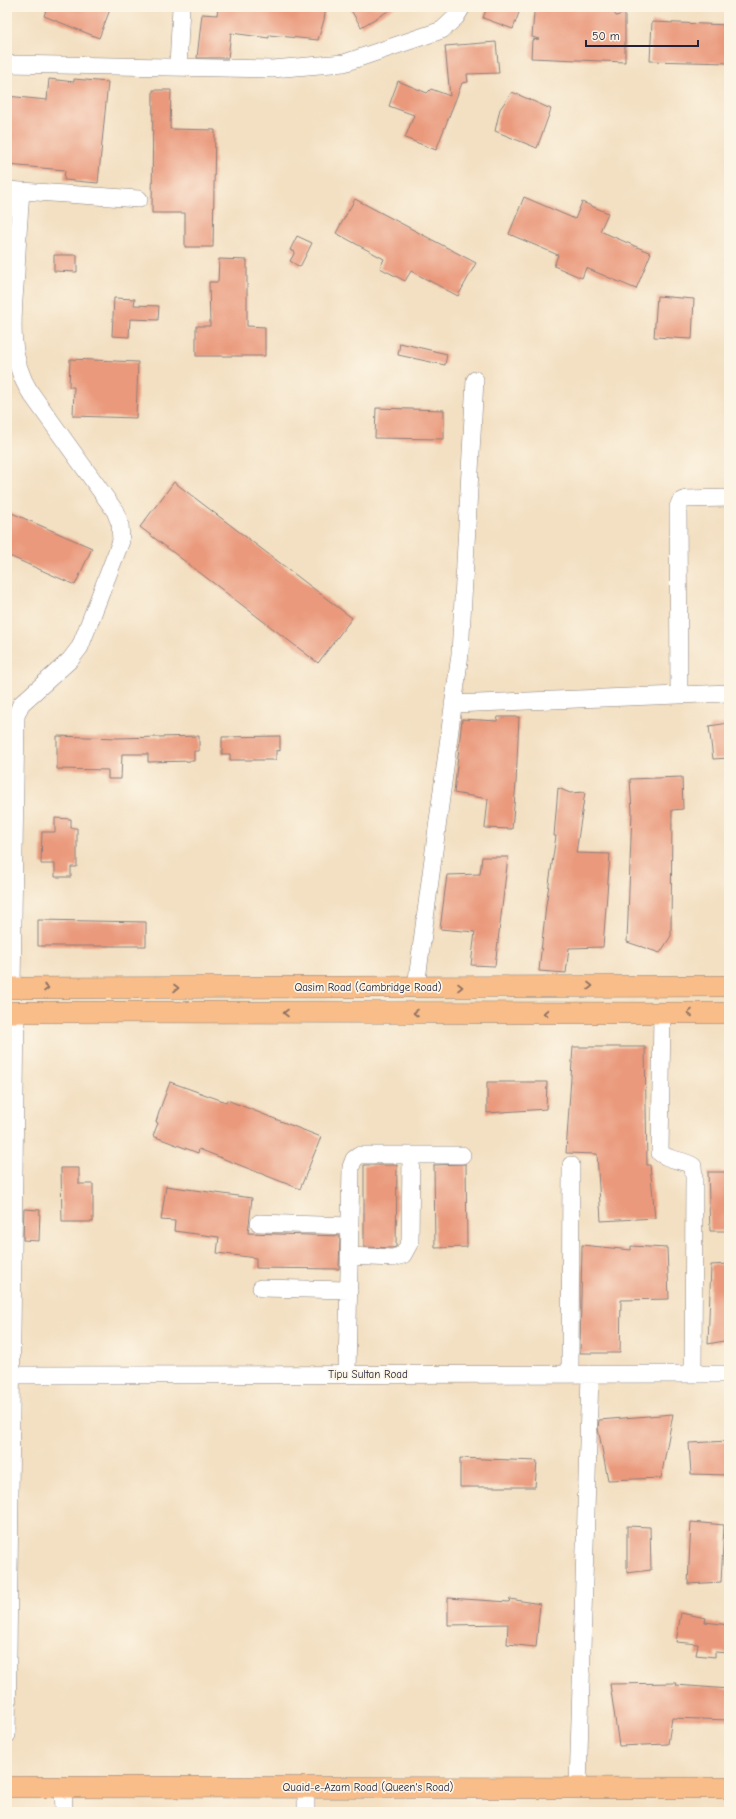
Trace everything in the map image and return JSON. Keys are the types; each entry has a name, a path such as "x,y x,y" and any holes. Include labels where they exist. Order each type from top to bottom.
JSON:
{"main road":[{"name":"Qasim Road (Cambridge Road)","path":"10,988 729,986"},
{"path":"12,1012 729,1013"},
{"name":"Quaid-e-Azam Road (Queen's Road)","path":"7,1787 729,1788"}],"street":[{"path":"178,67 181,7"},
{"path":"7,64 272,69 344,63 442,30 456,17 462,7"},
{"path":"10,988 16,716 21,704 70,660 80,647 121,541 120,524 115,511 30,392 22,379 15,357 12,329 14,191 139,199"},
{"path":"416,987 460,654 475,380"},
{"path":"679,695 678,507 680,502 686,499 729,498"},
{"path":"453,704 729,693"},
{"path":"7,1735 12,1012"},
{"path":"662,1013 660,1153 667,1158 686,1162 693,1166 693,1374"},
{"path":"347,1374 351,1167 354,1159 360,1154 462,1154"},
{"path":"349,1256 393,1258 403,1255 410,1242 412,1155"},
{"path":"570,1374 571,1165"},
{"path":"259,1223 350,1226"},
{"path":"262,1288 349,1290"},
{"path":"578,1788 590,1374"},
{"name":"Tipu Sultan Road","path":"9,1375 729,1374"},
{"path":"63,1787 64,1812"},
{"path":"306,1787 306,1812"}],"building":[{"path":"47,7 111,7 99,38 44,16"},
{"path":"218,7 326,7 318,40 269,35 269,38 231,33 228,58 197,58 202,14 217,15"},
{"path":"349,7 395,7 361,27"},
{"path":"487,7 521,7 513,29 483,18"},
{"path":"539,7 611,7 616,16 625,13 625,62 531,58 532,40 539,39 532,37 534,13"},
{"path":"652,22 729,25 729,63 650,61"},
{"path":"496,42 499,73 467,74 468,82 462,83 436,150 405,138 414,115 389,106 398,81 427,93 431,89 450,96 445,46"},
{"path":"49,79 74,82 74,79 108,82 98,183 64,180 65,170 7,165 7,96 47,100"},
{"path":"153,90 171,90 170,129 215,130 213,247 185,247 185,213 152,213"},
{"path":"512,92 551,109 537,148 495,131 500,109"},
{"path":"524,197 575,219 582,202 608,213 600,231 651,253 636,289 586,268 582,278 554,266 558,255 509,234"},
{"path":"355,199 476,263 458,296 411,271 405,281 380,268 384,259 336,233"},
{"path":"297,236 312,243 300,267 290,261 295,252 290,250"},
{"path":"54,255 77,255 77,272 54,271"},
{"path":"219,259 247,260 247,326 265,327 265,356 196,356 196,326 210,326 209,282 218,282"},
{"path":"657,296 694,299 692,339 654,337"},
{"path":"114,298 135,299 134,305 159,306 158,320 130,319 129,337 112,336"},
{"path":"400,343 447,354 445,365 398,355"},
{"path":"70,359 138,362 136,418 73,416 74,387 69,387"},
{"path":"376,408 444,410 444,439 375,438"},
{"path":"174,482 352,618 318,663 140,527"},
{"path":"7,511 92,548 75,585 7,555"},
{"path":"498,717 519,717 512,829 485,828 488,799 454,793 462,719 497,721"},
{"path":"729,723 729,758 713,759 709,726"},
{"path":"57,736 118,738 199,736 199,751 194,751 194,761 148,762 148,754 122,754 121,779 108,779 108,770 57,769"},
{"path":"280,736 280,751 276,750 276,760 230,760 230,754 222,754 222,737"},
{"path":"682,777 683,809 672,810 671,936 660,953 627,942 632,812 630,779"},
{"path":"558,788 570,793 585,792 576,853 610,854 603,947 569,948 566,973 539,971 546,905 556,836 554,836"},
{"path":"55,818 71,819 71,828 77,828 77,867 71,867 71,877 55,877 55,864 41,864 42,832 55,832"},
{"path":"482,857 508,857 495,966 471,965 475,932 440,929 447,875 480,874"},
{"path":"38,920 146,922 146,946 38,946"},
{"path":"573,1047 645,1047 647,1165 650,1165 655,1218 601,1221 597,1154 566,1153"},
{"path":"170,1082 226,1102 227,1100 321,1137 300,1189 199,1149 198,1153 153,1136 158,1123 156,1122 160,1109"},
{"path":"487,1082 547,1082 546,1109 487,1113"},
{"path":"466,1164 467,1247 435,1248 434,1165"},
{"path":"364,1165 397,1165 396,1247 364,1247"},
{"path":"61,1168 79,1168 79,1184 93,1184 93,1222 62,1222"},
{"path":"708,1172 729,1172 729,1231 710,1231"},
{"path":"166,1186 252,1198 248,1233 340,1236 339,1269 256,1268 256,1258 217,1253 219,1237 174,1231 175,1221 161,1220"},
{"path":"24,1209 40,1210 39,1241 23,1240"},
{"path":"582,1245 631,1250 631,1246 667,1248 669,1299 621,1300 620,1353 580,1353"},
{"path":"729,1264 729,1340 708,1344 711,1265"},
{"path":"673,1414 661,1478 608,1480 598,1428 599,1420"},
{"path":"729,1441 729,1475 691,1474 689,1443"},
{"path":"460,1458 537,1461 535,1487 460,1487"},
{"path":"691,1522 724,1525 721,1582 688,1584"},
{"path":"627,1526 650,1527 651,1570 627,1573"},
{"path":"448,1598 509,1602 510,1599 540,1604 536,1647 507,1644 508,1624 448,1625"},
{"path":"681,1613 706,1618 705,1622 729,1625 728,1653 715,1652 715,1657 696,1655 698,1644 676,1642"},
{"path":"677,1683 676,1685 729,1689 729,1720 672,1718 668,1744 619,1746 610,1684"}]}
